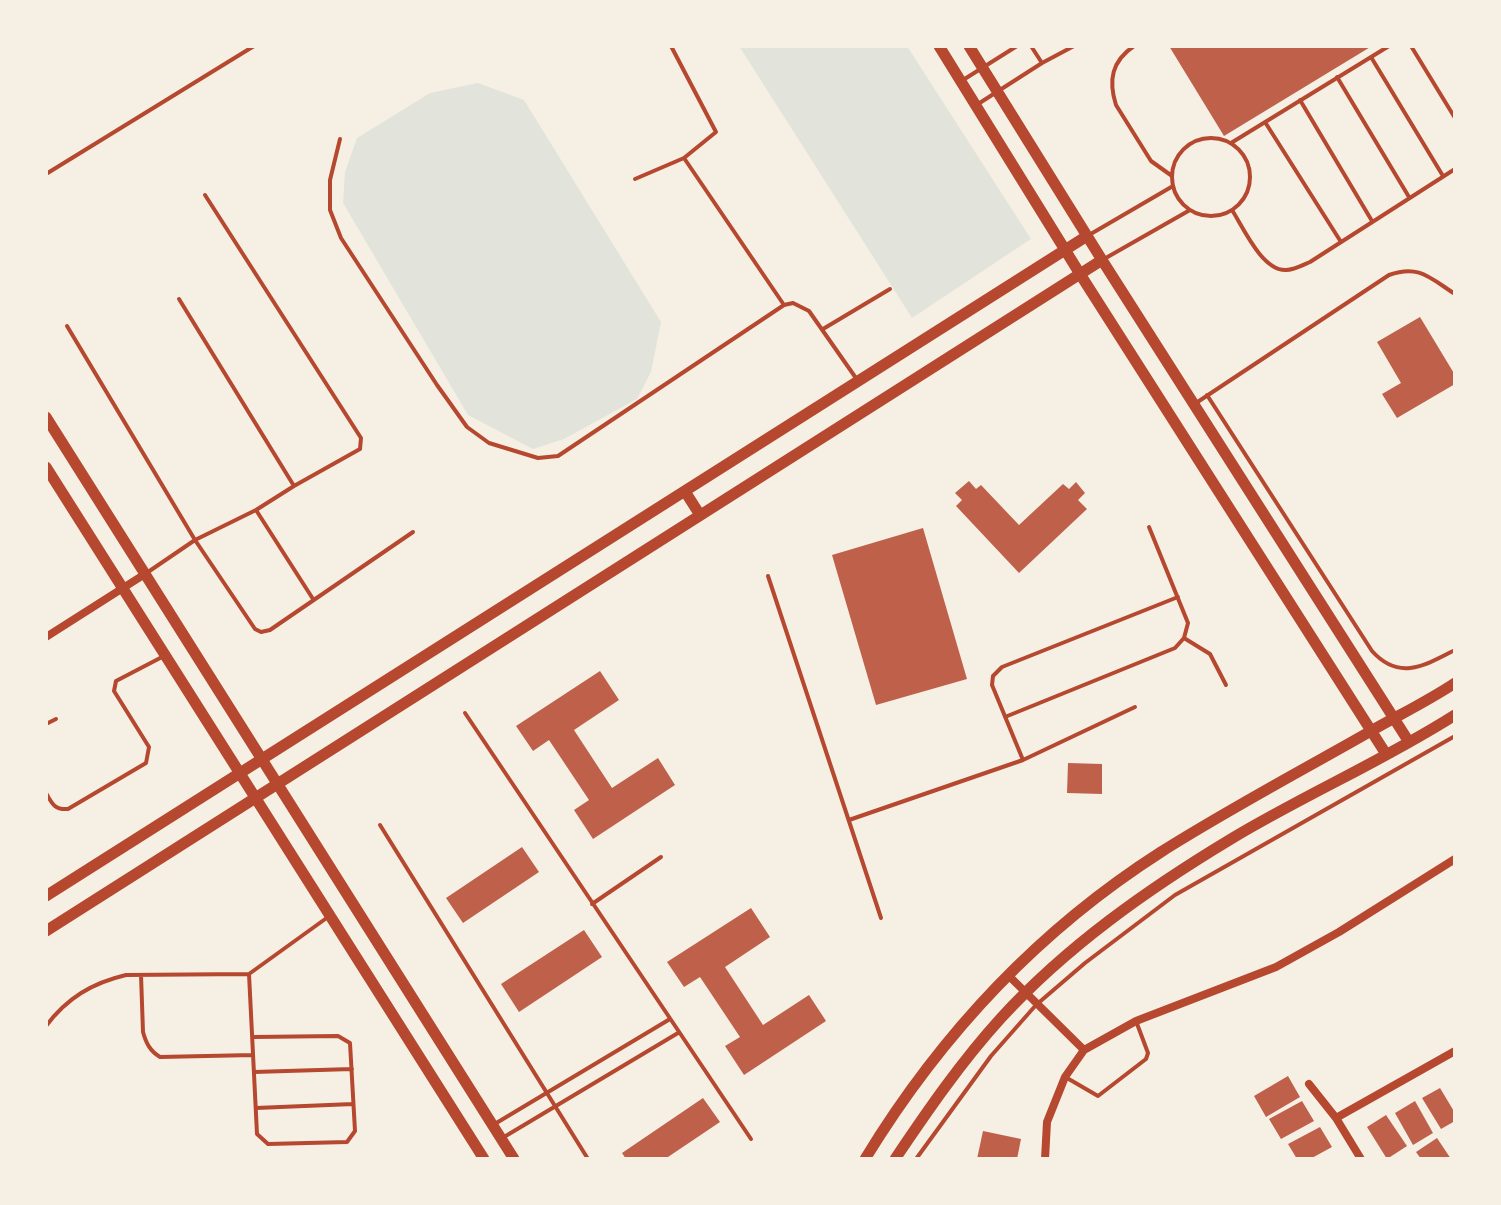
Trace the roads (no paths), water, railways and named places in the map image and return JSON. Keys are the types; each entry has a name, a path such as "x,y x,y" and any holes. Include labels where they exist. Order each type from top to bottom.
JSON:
{"main road":[{"path":"939,46 1080,274 1386,754"},
{"path":"969,46 1409,742"},
{"path":"46,896 1087,236"},
{"path":"46,931 1102,260"},
{"path":"46,417 514,1159"},
{"path":"46,467 484,1159"},
{"path":"686,493 700,515"},
{"path":"865,1159 898,1106 942,1048 1008,975 1114,883 1162,852 1455,683"},
{"path":"895,1159 943,1089 1001,1018 1113,917 1233,838 1455,715"}],"street":[{"path":"46,637 145,574"},
{"path":"1045,1159 1047,1122 1065,1077 1084,1050 1136,1021 1276,967 1339,932 1455,859"},
{"path":"1008,975 1084,1050"},
{"path":"1336,1118 1455,1051"},
{"path":"1309,1084 1336,1118 1361,1159"}],"lane":[{"path":"46,174 254,46"},
{"path":"635,179 684,158 716,132 671,46"},
{"path":"961,81 1017,46"},
{"path":"1031,46 1042,63"},
{"path":"976,106 1074,46"},
{"path":"1134,46 1119,59 1113,70 1113,96 1151,161 1172,176"},
{"path":"1230,144 1389,46"},
{"path":"1411,46 1455,118"},
{"path":"1371,57 1443,176"},
{"path":"1337,77 1409,197"},
{"path":"1300,100 1372,221"},
{"path":"1265,121 1341,242"},
{"path":"1211,138 1230,144 1244,157 1250,176 1245,195 1232,210 1211,216 1190,210 1176,195 1173,186 1172,176 1178,157 1192,143 1211,138"},
{"path":"340,139 330,180 330,210 341,238 467,427 489,443 538,458 558,456 784,305 793,303 809,311 859,383"},
{"path":"684,158 784,305"},
{"path":"1232,210 1258,252 1277,268 1287,270 1341,242 1455,169"},
{"path":"1087,236 1173,186"},
{"path":"145,574 195,540 256,510 360,449 361,438 205,195"},
{"path":"1102,260 1190,210"},
{"path":"1194,404 1389,275 1402,270 1418,270 1455,294"},
{"path":"823,329 890,289"},
{"path":"179,299 294,486"},
{"path":"67,326 195,540 255,629 261,632 270,630 413,532"},
{"path":"1207,395 1372,651 1383,663 1395,669 1411,668 1455,650"},
{"path":"256,510 313,600"},
{"path":"1005,717 1175,648 1184,638 1188,623 1149,527"},
{"path":"768,576 881,918"},
{"path":"1023,760 992,685 993,676 1002,667 1178,597"},
{"path":"1184,638 1210,654 1226,685"},
{"path":"46,793 53,806 60,810 68,809 146,763 149,747 114,691 114,685 116,681 166,655"},
{"path":"849,820 1023,760 1135,707"},
{"path":"465,713 751,1139"},
{"path":"46,724 56,719"},
{"path":"916,1159 991,1056 1036,1005 1085,963 1175,895 1455,736"},
{"path":"380,825 588,1159"},
{"path":"592,904 661,857"},
{"path":"46,1026 82,990 113,978 249,974 330,915"},
{"path":"249,974 257,1134 268,1144 347,1142 355,1131 350,1043 338,1036 253,1037"},
{"path":"141,975 145,1041 160,1057 253,1055"},
{"path":"493,1125 670,1019"},
{"path":"1065,1077 1098,1096 1146,1059 1148,1053 1136,1021"},
{"path":"502,1139 679,1032"},
{"path":"254,1072 352,1069"},
{"path":"256,1108 354,1104"}]}
